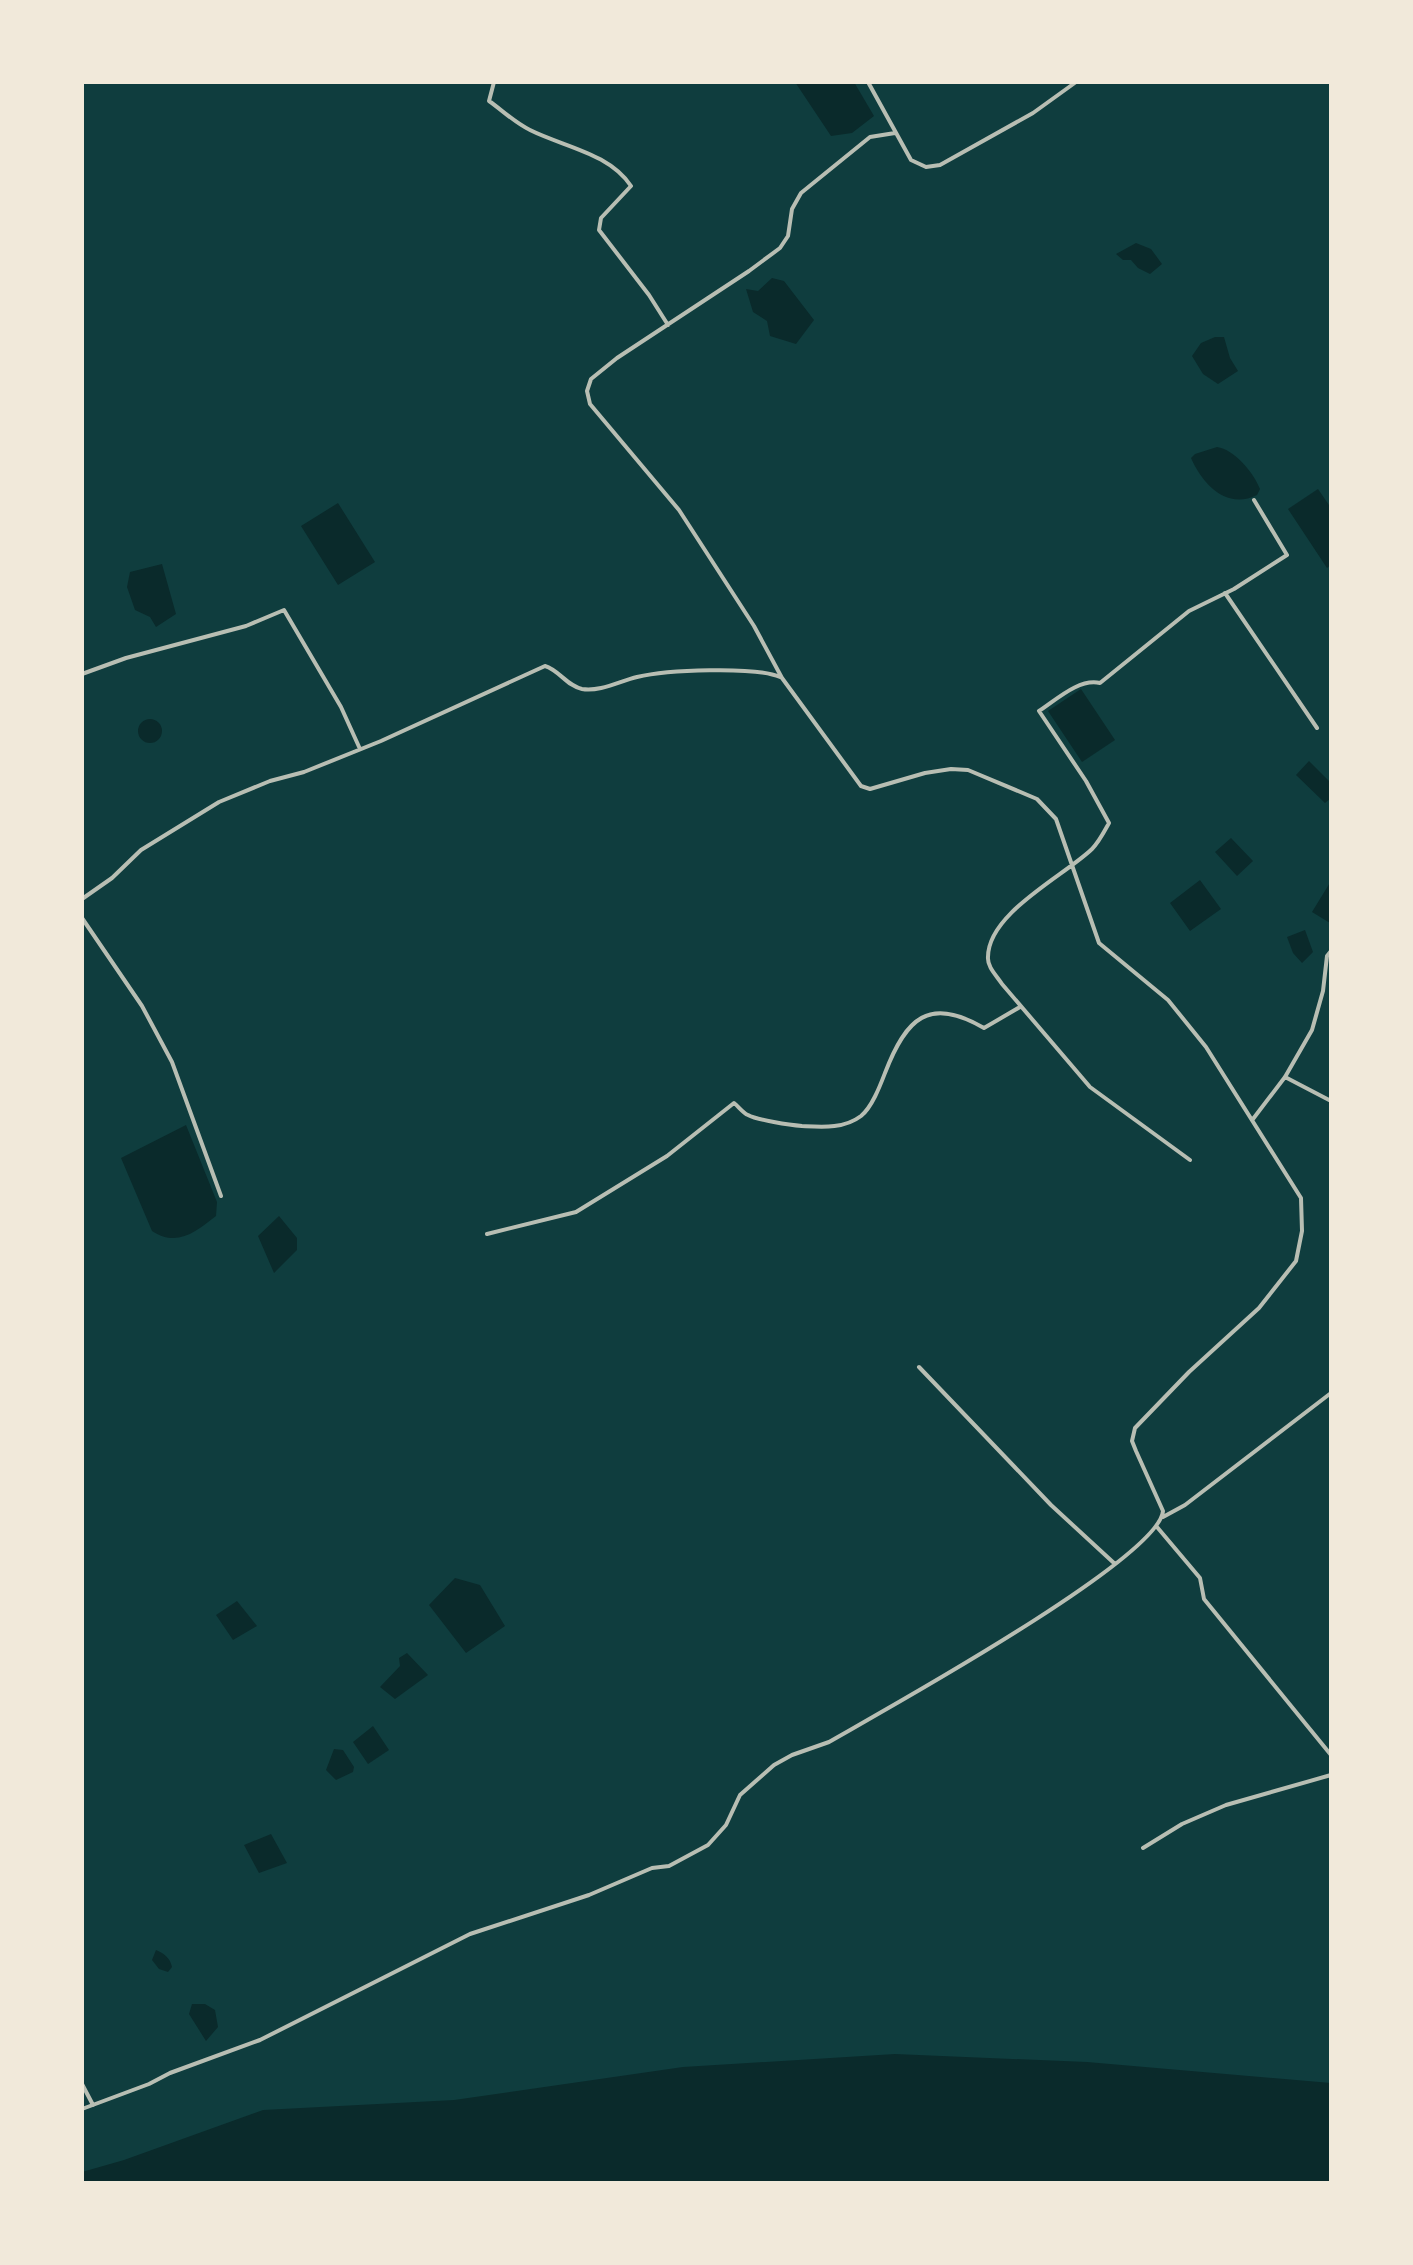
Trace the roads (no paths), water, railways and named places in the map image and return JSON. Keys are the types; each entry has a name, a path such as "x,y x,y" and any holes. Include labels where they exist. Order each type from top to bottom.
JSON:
{"street":[{"path":"494,82 489,101 525,128 586,153 622,172 631,186 601,218 599,230 668,325"},
{"path":"868,82 911,160 926,167 940,165 1033,113 1076,82"},
{"path":"895,133 870,137 801,193 792,209 788,236 780,248 617,358 591,379 587,391 590,404 679,510 754,626 782,678 861,786 870,789 939,770 968,770 1037,799 1056,819 1099,943 1168,1000 1206,1047 1301,1198 1302,1231 1296,1261 1259,1308 1189,1372 1135,1428 1132,1441 1163,1517"},
{"path":"1190,1160 1090,1087 1020,1007 989,965 987,955 996,934 1016,906 1095,847 1109,823 1086,781 1039,711 1076,687 1092,681 1100,683 1189,611 1287,555 1254,500"},
{"path":"1225,593 1317,728"},
{"path":"82,674 126,658 246,626 284,610 341,707 360,749"},
{"path":"82,899 112,878 141,850 219,802 360,749 489,694 545,666 583,689 601,688 639,676 705,671 767,671 782,678"},
{"path":"82,918 142,1006 172,1062 221,1196"},
{"path":"1253,1119 1285,1077 1312,1030 1323,991 1327,956 1331,951"},
{"path":"487,1234 576,1212 667,1156 734,1103 748,1116 785,1125 843,1126 863,1115 879,1087 892,1054 916,1020 936,1011 962,1015 984,1028 1020,1007"},
{"path":"1285,1077 1331,1101"},
{"path":"919,1367 1051,1505 1115,1564"},
{"path":"82,2109 260,2040 470,1934 589,1895 652,1868 669,1866 708,1845 726,1825 740,1795 774,1765 829,1742 1063,1604 1115,1564 1157,1527 1163,1517 1185,1505 1331,1393"},
{"path":"1157,1527 1200,1578 1204,1599 1331,1755"},
{"path":"1143,1848 1182,1824 1213,1810 1331,1775"},
{"path":"82,2084 93,2105"}],"water":[{"path":"795,82 854,82 874,116 852,133 831,136"},
{"path":"1136,243 1151,249 1162,264 1150,274 1131,260 1123,260 1116,254"},
{"path":"772,278 784,281 814,320 796,344 770,336 767,321 753,312 746,289 758,291"},
{"path":"1224,337 1230,358 1238,371 1218,384 1203,374 1192,356 1201,343"},
{"path":"1217,447 1230,452 1248,469 1260,489 1257,495 1236,499 1226,497 1209,486 1191,458"},
{"path":"1318,489 1331,508 1331,565 1327,568 1288,509"},
{"path":"338,503 375,562 338,585 301,526"},
{"path":"162,564 176,614 156,627 150,617 135,610 127,587 130,572"},
{"path":"1081,689 1115,740 1082,762 1048,711"},
{"path":"150,719 159,722 162,731 159,740 150,743 141,740 138,731 141,722"},
{"path":"1309,761 1331,783 1331,798 1325,803 1296,775"},
{"path":"1231,838 1253,861 1237,876 1215,852"},
{"path":"1200,880 1221,909 1190,931 1170,903"},
{"path":"1331,881 1331,922 1330,923 1312,912"},
{"path":"1305,930 1313,952 1302,963 1293,953 1287,937"},
{"path":"186,1125 217,1202 216,1216 186,1236 170,1238 152,1231 121,1158"},
{"path":"279,1216 297,1238 297,1250 274,1273 258,1236"},
{"path":"455,1578 480,1585 505,1626 466,1653 429,1605"},
{"path":"237,1601 257,1626 233,1640 216,1615"},
{"path":"407,1653 428,1675 395,1699 380,1687 400,1666 399,1658"},
{"path":"373,1726 389,1750 368,1764 353,1742"},
{"path":"334,1749 343,1750 354,1767 353,1772 336,1780 326,1770"},
{"path":"271,1834 287,1863 259,1873 244,1845"},
{"path":"156,1950 170,1961 172,1967 168,1972 159,1969 152,1960"},
{"path":"192,2004 205,2004 215,2010 218,2027 206,2041 189,2014"},
{"path":"895,2054 1087,2062 1331,2083 1331,2183 82,2183 82,2172 263,2110 454,2100 683,2067"}]}
